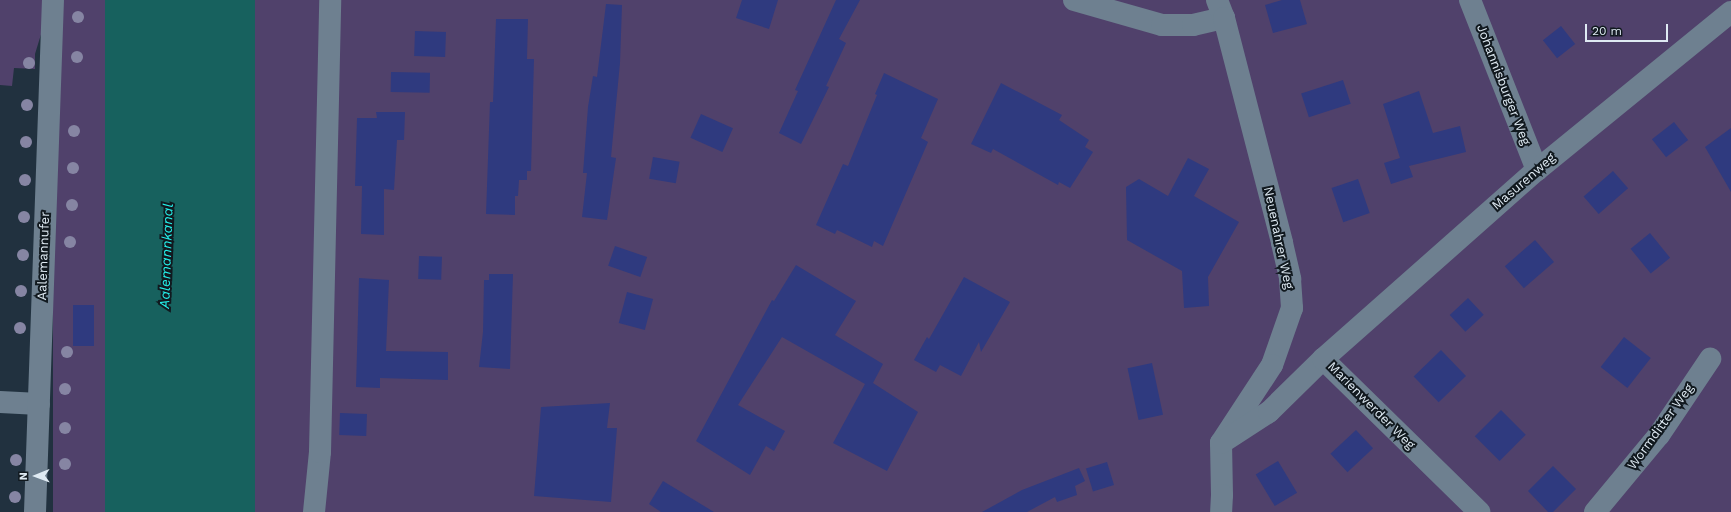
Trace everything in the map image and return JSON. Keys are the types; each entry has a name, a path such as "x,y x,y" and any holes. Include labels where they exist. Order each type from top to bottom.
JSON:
{"street":[{"name":"Aalemannufer","path":"35,512 53,0"},
{"path":"314,512 320,452 330,0"},
{"path":"1074,0 1162,25 1193,25 1221,9"},
{"name":"Johannisburger Weg","path":"1470,0 1537,170"},
{"name":"Neuenahrer Weg","path":"1221,9 1282,243 1290,279 1292,308 1272,365 1221,443"},
{"name":"Masurenweg","path":"1323,359 1537,170 1731,12"},
{"name":"Wormditter Weg","path":"1595,512 1659,435 1710,358"},
{"name":"Marienwerder Weg","path":"1221,443 1269,412 1323,359 1479,512"},
{"path":"0,402 39,404"},
{"path":"1220,512 1222,495 1221,443"}],"shaded area":[{"path":"0,0 43,0 42,31 35,54 35,69 14,68 12,86 0,85"},
{"path":"53,0 105,0 105,512 53,512"},
{"path":"255,0 1731,0 1731,512 255,512"}],"water":[{"name":"Aalemannkanal","path":"105,0 255,0 255,512 105,512"}],"building":[{"path":"742,0 778,0 769,29 736,18"},
{"path":"836,0 860,0 839,39 846,43 826,86 829,87 801,144 779,133 798,91 795,90"},
{"path":"1282,0 1300,0 1307,24 1273,33 1265,5"},
{"path":"606,4 622,5 620,63 611,157 616,158 607,220 582,217 587,173 583,173 588,107 593,76 597,77"},
{"path":"496,19 528,19 527,59 534,59 531,171 527,171 527,180 519,180 518,196 515,196 515,215 486,214 490,102 493,102"},
{"path":"1561,26 1575,44 1557,58 1543,40"},
{"path":"415,31 446,32 445,57 414,56"},
{"path":"391,72 430,73 430,93 391,92"},
{"path":"884,73 938,99 921,138 928,142 883,246 874,241 872,247 837,230 835,234 816,225 843,164 848,166 877,95 875,94"},
{"path":"1343,80 1351,104 1309,117 1301,94"},
{"path":"1001,83 1062,115 1059,120 1089,140 1085,147 1093,152 1070,188 1059,182 1058,185 993,149 991,153 971,144"},
{"path":"1419,91 1433,133 1460,126 1466,152 1409,166 1413,177 1391,184 1384,163 1400,158 1383,104"},
{"path":"376,112 405,112 404,140 397,140 394,190 384,189 384,235 361,234 362,186 355,186 357,118 377,118"},
{"path":"701,114 733,128 722,152 690,138"},
{"path":"1674,122 1688,140 1666,157 1652,139"},
{"path":"1731,128 1731,192 1705,147"},
{"path":"653,157 680,162 676,183 649,179"},
{"path":"1188,158 1209,169 1194,196 1239,222 1208,277 1209,306 1184,308 1182,271 1127,240 1126,187 1139,179 1168,196"},
{"path":"1613,171 1628,188 1599,214 1584,197"},
{"path":"1358,179 1370,213 1343,222 1332,188"},
{"path":"1650,233 1670,258 1651,274 1631,249"},
{"path":"1535,240 1554,262 1524,288 1505,266"},
{"path":"615,246 647,257 640,277 608,266"},
{"path":"419,256 442,257 441,280 418,279"},
{"path":"796,265 856,301 835,335 883,364 873,383 918,412 887,471 833,443 865,384 782,337 738,405 785,431 774,451 766,446 750,475 696,441 772,300 774,301"},
{"path":"489,274 513,274 510,369 479,367 483,332 484,280 489,280"},
{"path":"964,277 1010,302 981,352 979,342 961,376 940,365 936,372 914,360 927,337 929,339"},
{"path":"359,278 389,280 386,351 448,352 448,380 380,378 380,388 356,387"},
{"path":"627,292 653,299 645,330 619,323"},
{"path":"1468,298 1484,315 1465,332 1450,315"},
{"path":"73,305 94,305 94,346 73,346"},
{"path":"1624,337 1651,358 1627,388 1601,367"},
{"path":"1441,350 1466,376 1439,402 1414,376"},
{"path":"1152,363 1163,415 1139,420 1128,368"},
{"path":"610,403 607,428 617,428 611,502 534,496 541,407"},
{"path":"1501,410 1526,435 1500,461 1475,436"},
{"path":"340,413 367,414 366,436 339,435"},
{"path":"1356,430 1373,448 1347,472 1330,454"},
{"path":"1278,461 1297,493 1275,506 1256,474"},
{"path":"1107,462 1114,485 1093,491 1086,468"},
{"path":"1553,466 1576,489 1553,512 1548,512 1528,491"},
{"path":"1079,468 1085,481 1075,486 1077,495 1057,502 1055,497 1027,512 982,512 1022,490"},
{"path":"663,481 714,512 661,512 649,504"}]}
